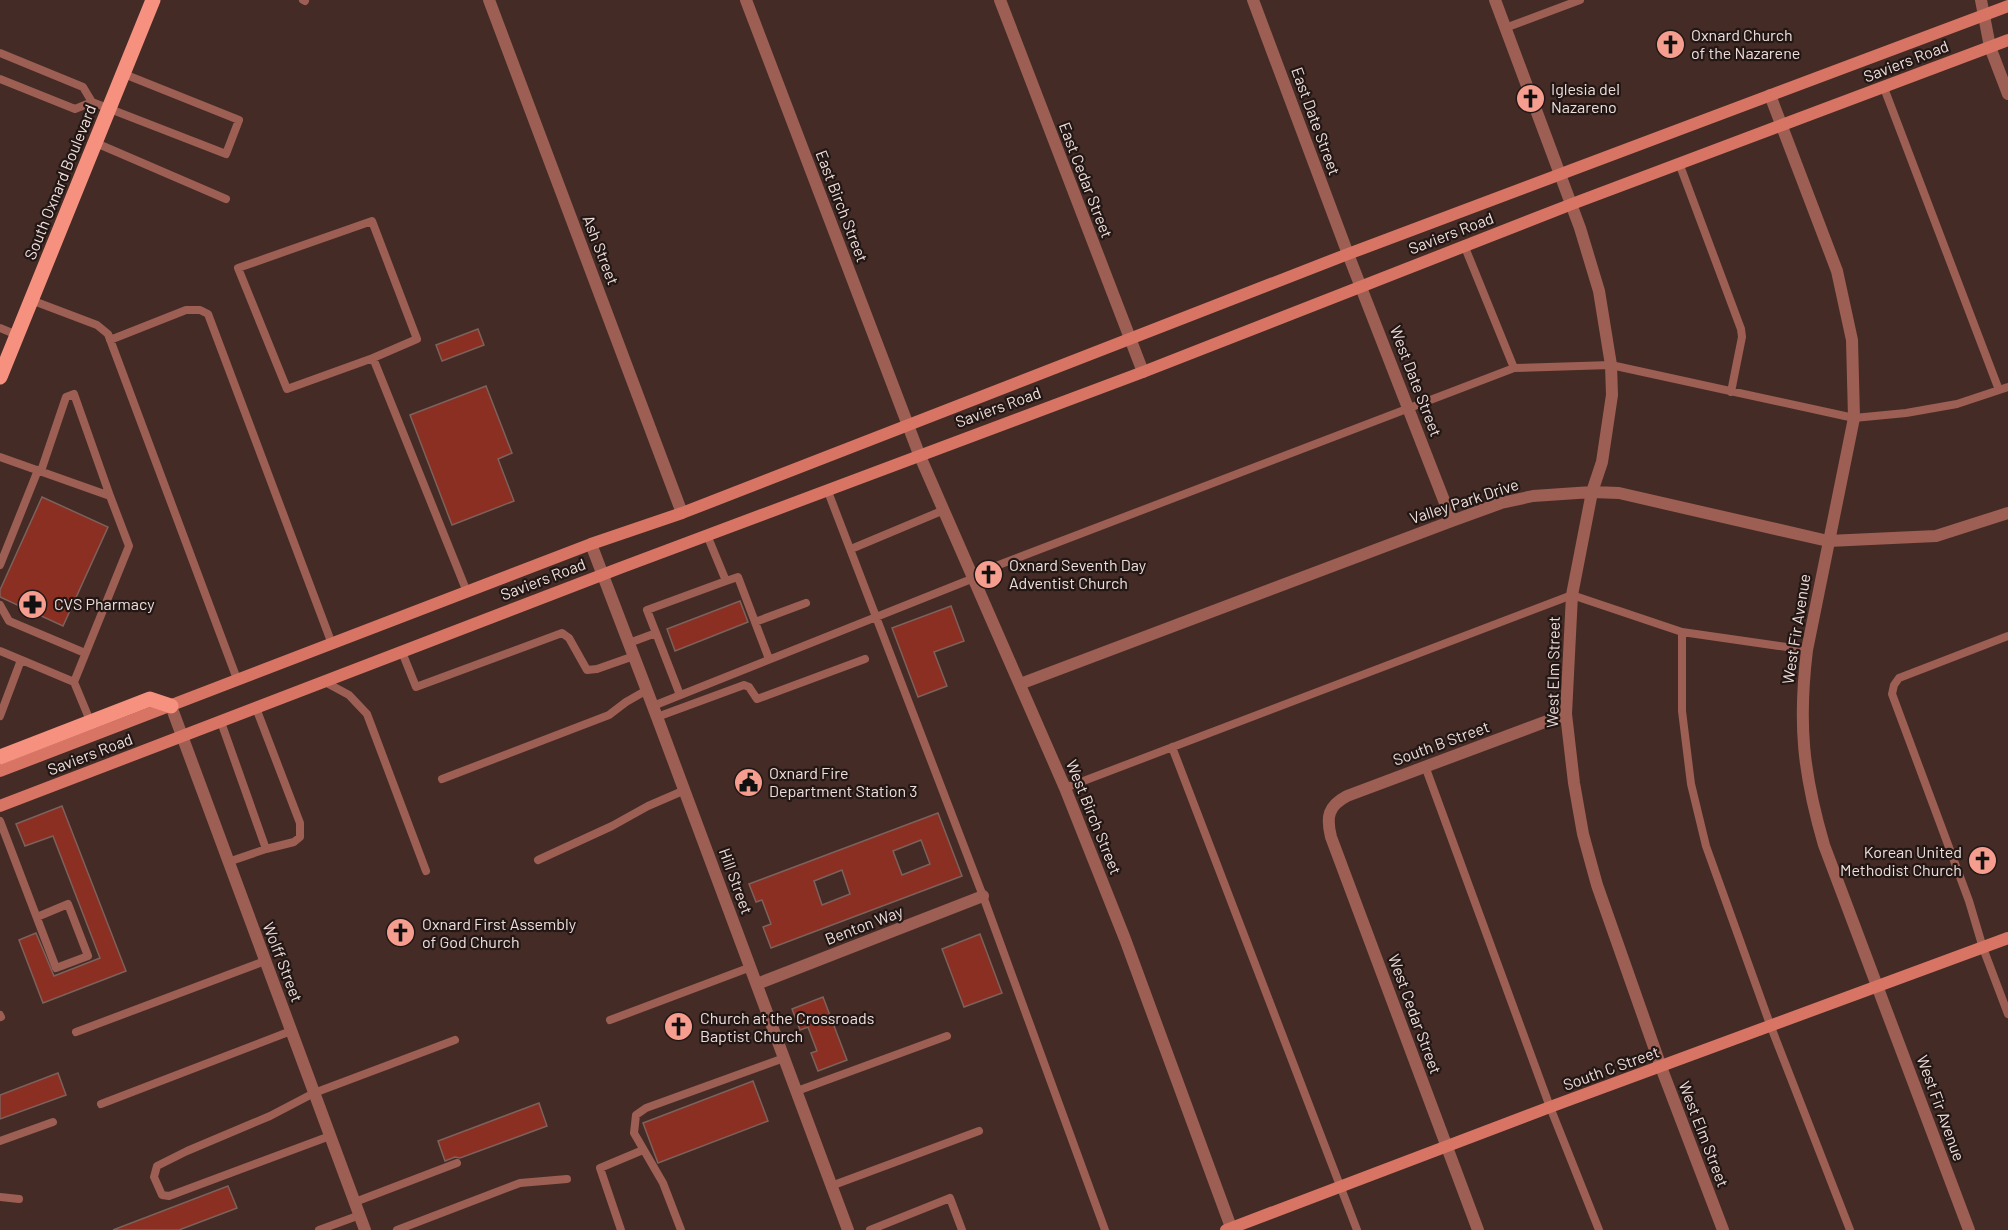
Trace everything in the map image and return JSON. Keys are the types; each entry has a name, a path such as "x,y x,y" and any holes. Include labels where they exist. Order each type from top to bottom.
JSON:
{"main road":[{"name":"South Oxnard Boulevard","path":"0,377 153,0"},
{"name":"Saviers Road","path":"171,706 591,544 682,513 1348,254 2008,6"},
{"name":"Saviers Road","path":"0,806 919,454 1143,372 1360,285 1679,163 2008,40"},
{"path":"0,757 93,728 150,699 171,706"},
{"name":"Saviers Road","path":"0,771 93,728"},
{"name":"South C Street","path":"1230,1229 1550,1107 2008,938"}],"street":[{"name":"Ash Street","path":"489,0 682,513"},
{"name":"East Birch Street","path":"746,0 907,424"},
{"name":"East Cedar Street","path":"1000,0 1143,372"},
{"name":"East Date Street","path":"1253,0 1348,254"},
{"name":"West Elm Street","path":"1495,0 1572,204 1599,291 1611,365 1612,395 1602,462 1592,492 1572,595 1566,714 1574,783 1597,885 1661,1067 1723,1230"},
{"path":"1981,0 1990,47 2008,94"},
{"name":"West Fir Avenue","path":"1770,94 1838,272 1852,340 1854,418 1806,650 1802,687 1804,761 1824,844 1968,1230"},
{"name":"West Date Street","path":"1348,254 1452,521"},
{"name":"West Birch Street","path":"907,424 1065,788 1125,939 1230,1229"},
{"name":"Valley Park Drive","path":"1020,684 1501,503 1533,496 1592,492 1619,493 1828,541 1936,536 2008,513"},
{"name":"Hill Street","path":"591,544 848,1230"},
{"name":"Wolff Street","path":"171,706 365,1230"},
{"name":"South B Street","path":"1331,808 1347,796 1566,714"},
{"name":"West Cedar Street","path":"1331,808 1328,814 1331,837 1478,1230"},
{"name":"Benton Way","path":"757,984 983,896"}],"lane":[{"path":"1506,28 1580,0"},
{"path":"0,53 83,87 92,102 226,154 239,120 124,74"},
{"path":"0,79 75,109 92,102"},
{"path":"1884,88 1999,390"},
{"path":"96,142 226,199"},
{"path":"1679,163 1742,329 1731,392"},
{"path":"372,221 417,339 373,358 287,390 238,268 372,221"},
{"path":"1464,246 1514,368"},
{"path":"31,300 96,325 108,334 237,679"},
{"path":"110,340 186,310 200,310 208,314 332,644"},
{"path":"0,328 17,335"},
{"path":"373,358 467,592"},
{"path":"655,711 680,695 974,578 996,566 1514,368 1611,365 1854,418 1906,413 1957,404 2008,387"},
{"path":"0,565 40,471 66,397 74,394 129,546 74,682 93,728"},
{"path":"0,457 110,496"},
{"path":"827,489 983,896 1105,1230"},
{"path":"851,549 944,510"},
{"path":"707,535 726,581"},
{"path":"680,695 647,610 738,577 770,659"},
{"path":"1065,788 1572,595 1682,632 1806,650"},
{"path":"755,622 806,603"},
{"path":"0,605 9,621 85,653"},
{"path":"1682,632 1682,711 1691,784 1706,846 1771,1027 1850,1230"},
{"path":"402,652 417,687 562,633 569,638 587,670 597,669 632,650 656,633"},
{"path":"2008,636 1899,678 1896,680 1892,694 1969,901 1983,948 2008,1014"},
{"path":"0,651 74,682"},
{"path":"655,711 744,685 749,687 757,699 865,659"},
{"path":"0,716 21,660"},
{"path":"325,681 349,695 367,714 426,871"},
{"path":"442,779 609,715 647,690"},
{"path":"228,862 294,842 300,837 300,823 256,708"},
{"path":"221,722 266,849"},
{"path":"1172,747 1357,1230"},
{"path":"1425,766 1550,1107 1599,1230"},
{"path":"538,860 685,790"},
{"path":"0,821 56,968 88,956 68,904 37,917"},
{"path":"76,1032 265,961"},
{"path":"610,1020 751,967"},
{"path":"101,1104 291,1031"},
{"path":"796,1091 947,1036"},
{"path":"330,1136 169,1196 162,1195 154,1177 157,1166 162,1162 270,1116 314,1093 455,1040"},
{"path":"681,1230 663,1183 634,1133 636,1115 646,1108 784,1058"},
{"path":"0,1141 53,1122"},
{"path":"831,1186 979,1131"},
{"path":"621,1230 600,1168 643,1150"},
{"path":"355,1202 457,1163"},
{"path":"397,1230 520,1184 567,1179"},
{"path":"0,1197 19,1199"},
{"path":"870,1230 889,1226 950,1198 962,1230"},
{"path":"319,1230 360,1215"}],"building":[{"path":"478,329 484,345 442,361 436,345"},
{"path":"486,386 512,453 498,459 514,501 452,525 410,415"},
{"name":"CVS Pharmacy","path":"42,497 108,527 63,626 0,597 0,590"},
{"path":"740,601 748,622 675,651 667,629"},
{"path":"951,606 964,641 934,652 947,686 918,697 892,628"},
{"path":"62,806 126,971 43,1003 19,940 36,933 54,976 100,958 53,836 25,846 16,824"},
{"path":"938,813 962,876 771,948 763,927 771,924 762,900 756,902 749,884","holes":["921,840 930,864 902,875 893,851","842,870 850,894 822,905 814,881"]},
{"path":"980,934 1002,993 964,1007 942,949"},
{"path":"823,997 847,1060 818,1071 811,1053 817,1051 808,1027 800,1030 792,1009"},
{"path":"58,1073 66,1095 0,1119 0,1095"},
{"path":"753,1081 768,1121 658,1163 643,1123"},
{"path":"539,1103 547,1126 460,1158 455,1157 445,1161 438,1141"},
{"path":"228,1186 237,1208 179,1230 113,1230"}],"place":[{"name":"Oxnard Church of the Nazarene","path":"1670,44"},
{"name":"Iglesia del Nazareno","path":"1530,98"},
{"name":"Oxnard Seventh Day Adventist Church","path":"988,574"},
{"name":"CVS Pharmacy","path":"33,604"},
{"name":"Oxnard Fire Department Station 3","path":"748,782"},
{"name":"Korean United Methodist Church","path":"1983,861"},
{"name":"Oxnard First Assembly of God Church","path":"401,933"},
{"name":"Church at the Crossroads Baptist Church","path":"679,1027"}]}
